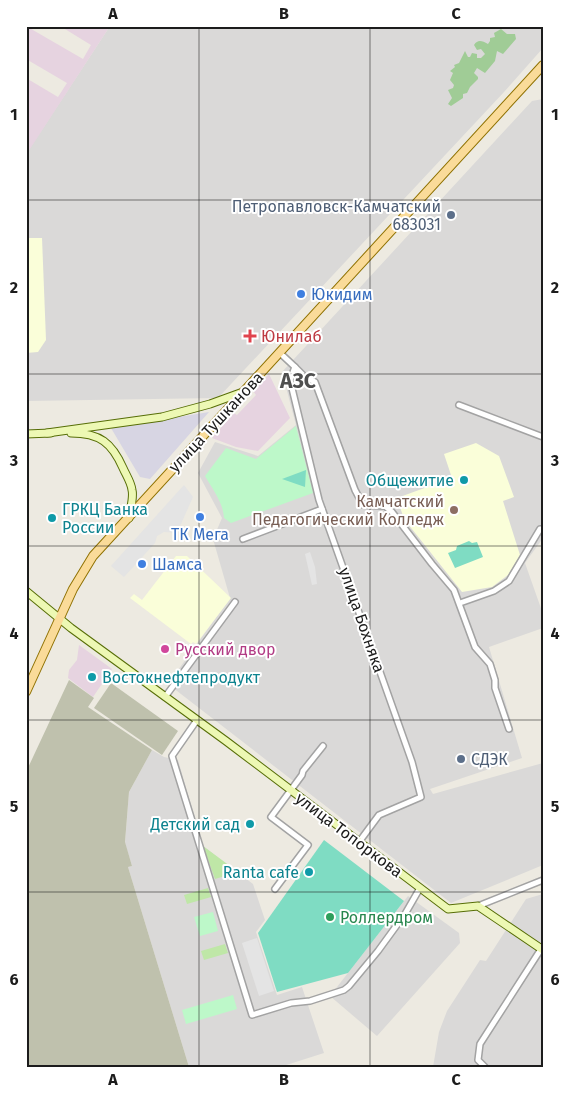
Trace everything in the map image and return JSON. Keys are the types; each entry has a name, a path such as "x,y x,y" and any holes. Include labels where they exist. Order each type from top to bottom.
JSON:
{"main road":[{"name":"улица Тушканова","path":"26,692 59,618 84,569 93,556 543,65"},
{"path":"47,434 152,418 210,404 244,392"},
{"path":"26,434 83,434 100,438 109,444 120,462 132,492 129,518"},
{"name":"улица Топоркова","path":"26,591 59,618 448,909 478,906"},
{"path":"478,906 542,950"}],"street":[{"path":"280,353 304,376 315,382 355,490 363,505 385,506 392,512 454,590 475,647 490,664 495,680 495,688 509,729"},
{"name":"улица Бохняка","path":"295,367 290,380 322,509 412,762 421,797 379,815 359,842"},
{"path":"459,405 543,437"},
{"path":"242,539 322,509"},
{"path":"460,603 494,591 509,581 540,529 543,528"},
{"path":"165,697 235,602"},
{"path":"197,720 172,756 252,1015 291,1003 310,1001 349,986 405,914 420,888"},
{"path":"275,889 308,845 271,818 303,771 323,746"},
{"path":"478,906 543,880"},
{"path":"485,1067 478,1060 480,1044 542,950"}],"shaded area":[{"path":"26,26 83,59 91,45 60,26 110,26 28,152 26,150 26,78 58,97 67,83 26,59"},
{"path":"110,26 543,26 543,48 218,398 26,401 26,150 28,151"},
{"path":"543,99 543,538 525,563 543,614 543,628 489,647 522,758 430,789 433,794 543,763 543,865 451,903 168,684 230,598 213,539 222,518 198,473 215,442 258,456 296,425 282,372 532,101"},
{"path":"26,238 42,238 46,340 38,352 26,353"},
{"path":"269,374 290,418 258,451 236,447 212,438 234,413 237,415 256,395 253,391"},
{"path":"209,412 150,479 140,477 111,428"},
{"name":"Камчатский Педагогический Колледж","path":"476,443 499,456 514,497 503,501 520,555 508,575 492,587 462,592 404,519 397,498 452,478 444,454"},
{"path":"184,485 193,497 177,533 164,532 157,536 155,543 124,577 111,566"},
{"path":"310,552 315,567 317,584 312,585 305,554"},
{"path":"176,556 187,556 231,598 196,644 193,642 191,644 130,598 134,594 142,600"},
{"path":"79,645 112,669 93,697 68,678 69,670 77,660"},
{"path":"69,680 94,698 88,707 152,750 129,792 125,842 132,866 128,867 189,1067 33,1067 26,1065 26,772"},
{"path":"111,683 178,731 162,755 94,708"},
{"path":"152,750 164,757 178,760 203,846 253,884 265,920 256,932 277,995 302,987 324,1053 280,1067 189,1067 128,867 132,866 125,843 129,792"},
{"path":"543,894 543,1067 433,1067 439,1032 447,1011 480,960 486,961 526,899"},
{"path":"408,896 459,933 460,943 377,1036 330,996"},
{"path":"257,938 274,991 259,996 242,943"}],"green space":[{"path":"501,29 507,34 515,34 516,39 503,54 497,51 495,61 485,73 477,68 474,73 478,79 467,93 463,94 463,98 451,106 448,104 452,98 448,90 453,88 454,85 450,80 453,73 450,71 455,67 454,65 459,63 465,51 468,57 472,53 477,54 477,58 481,58 485,54 481,49 477,50 474,45 480,41 488,44 490,38 495,37 494,33"},
{"path":"296,426 313,493 231,523 224,518 220,501 205,476 226,448 256,459"},
{"path":"306,470 305,487 282,479"},
{"path":"469,541 472,543 477,542 483,557 455,568 448,553 456,550 457,546"},
{"name":"Роллердром","path":"324,840 404,901 348,973 277,992 258,933"},
{"path":"203,846 238,872 215,879"},
{"path":"208,888 211,897 187,904 184,895"},
{"path":"213,912 218,931 200,936 194,917"},
{"path":"225,944 228,953 204,960 201,951"},
{"path":"233,995 237,1009 186,1024 182,1010"}],"place":[{"name":"Петропавловск-Камчатский 683031","path":"451,215"},
{"name":"Юкидим","path":"301,294"},
{"name":"Юнилаб","path":"250,336"},
{"name":"Общежитие","path":"464,480"},
{"name":"Камчатский Педагогический Колледж","path":"454,510"},
{"name":"ТК Мега","path":"200,517"},
{"name":"ГРКЦ Банка России","path":"52,518"},
{"name":"Шамса","path":"142,564"},
{"name":"Русский двор","path":"165,649"},
{"name":"Востокнефтепродукт","path":"92,677"},
{"name":"СДЭК","path":"461,759"},
{"name":"Детский сад","path":"250,824"},
{"name":"Ranta cafe","path":"309,872"},
{"name":"Роллердром","path":"330,917"}],"district":[{"name":"АЗС","path":"298,381"}]}
